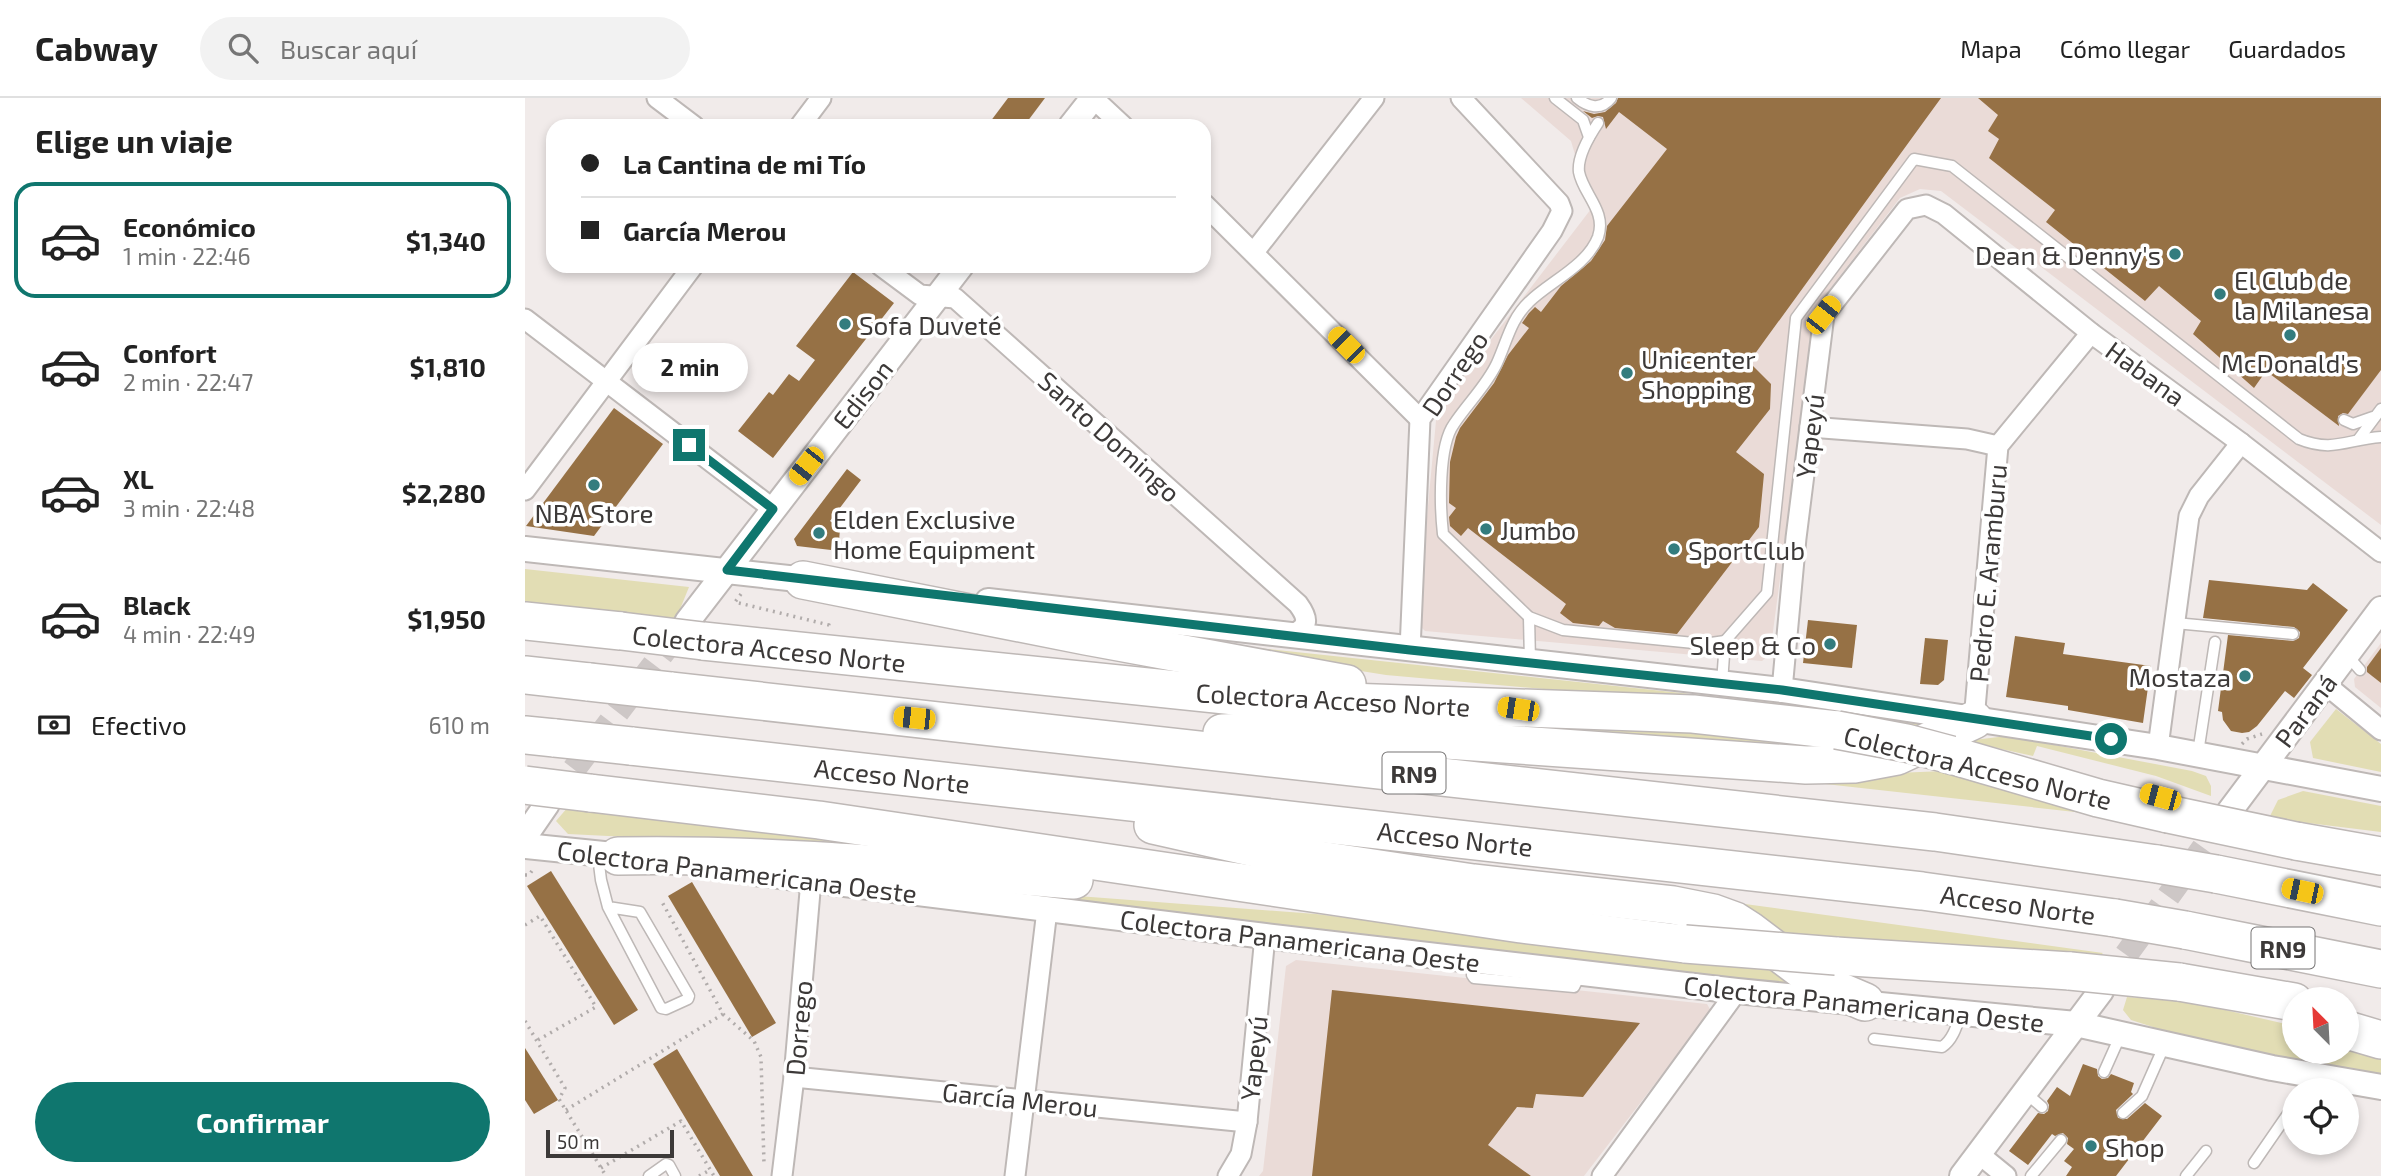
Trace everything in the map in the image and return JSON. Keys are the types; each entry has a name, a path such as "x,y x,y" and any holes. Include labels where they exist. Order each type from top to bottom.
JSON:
{"highway":[{"path":"803,580 1086,636 1346,683 1518,709"},
{"name":"Colectora Acceso Norte","path":"525,621 621,631 699,635 968,670 1263,699 1693,714 1837,730 1956,756 2098,798 2297,841 2381,856"},
{"name":"RN9","path":"525,675 1935,832 2157,864 2381,907"},
{"path":"1105,738 1302,730 1806,765 1854,764 1897,757 1974,720"},
{"name":"Acceso Norte","path":"540,736 1922,891 2115,918 2381,969"},
{"path":"964,783 1286,855 1473,883 1673,905 1713,913 1735,921 1749,930 1818,982 1852,971"},
{"path":"536,794 590,793 819,820 1382,903 1685,944 1852,971 2069,970 2182,982 2282,1000"},
{"path":"2297,841 2381,850"},
{"path":"608,855 699,854 800,859 1382,903"},
{"path":"2182,982 2282,1011"},
{"path":"2359,1014 2381,1019"},
{"path":"2359,1034 2381,1040"}],"street":[{"path":"657,98 685,119"},
{"path":"805,119 821,98"},
{"path":"1076,119 1093,98 1116,119"},
{"path":"1254,252 1374,98"},
{"name":"Dorrego","path":"1410,650 1420,419 1552,231 1562,211 1559,203 1461,98"},
{"name":"Habana","path":"1907,209 1926,205 1944,214 2091,333 2241,443 2381,552"},
{"name":"Yapeyú","path":"1782,690 1796,538 1823,315 1907,209"},
{"path":"1211,211 1420,419"},
{"path":"525,490 688,273"},
{"name":"Santo Domingo","path":"890,273 920,295 955,298 1298,604 1306,623 1303,629 1292,635"},
{"name":"Edison","path":"699,635 727,570 955,273"},
{"path":"525,319 773,509"},
{"name":"Pedro E. Aramburu","path":"1974,720 1998,446 2091,333"},
{"path":"1810,427 1967,439 1998,446"},
{"path":"2158,747 2189,516 2199,496 2241,443"},
{"path":"525,549 1782,690 2158,747 2381,789"},
{"name":"Paraná","path":"2229,812 2325,684 2354,662 2375,622"},
{"path":"2325,684 2381,730"},
{"path":"525,836 536,794"},
{"name":"Colectora Panamericana Oeste","path":"525,846 1737,991 1852,971 1961,1012 2076,1024 2313,1078 2381,1087"},
{"name":"Dorrego","path":"773,1173 794,1076 811,880"},
{"path":"1015,1176 1047,910"},
{"name":"Yapeyú","path":"1228,1176 1241,1154 1247,1122 1265,936"},
{"path":"1610,1174 1737,991"},
{"path":"1962,1176 1979,1154 2033,1100 2076,1024 2101,991"},
{"name":"García Merou","path":"794,1076 1247,1122"},
{"path":"1979,1154 2006,1176"}],"lane":[{"path":"1555,98 1583,120 1589,136"},
{"path":"1577,98 1585,105 1595,107 1606,104 1611,98"},
{"path":"1598,123 1589,136 1579,172 1594,200 1599,221 1598,237 1574,268 1528,303 1511,326 1489,377 1451,426 1446,442 1441,521 1443,534 1529,617 1563,630 1704,644 1725,641"},
{"path":"1722,683 1725,641 1767,593 1796,318 1914,159 1952,166 2299,439 2317,447 2381,437"},
{"path":"2344,420 2353,424 2379,412"},
{"path":"2358,440 2379,412"},
{"path":"1529,617 1531,663"},
{"path":"2175,623 2293,634"},
{"path":"699,635 759,634"},
{"path":"2198,754 2215,642"},
{"path":"892,649 968,670"},
{"path":"1956,756 2021,763"},
{"path":"608,855 601,880 608,907 661,1008 666,1009 688,999 689,996 640,912 608,907"},
{"path":"2019,978 2069,970"},
{"path":"1874,1039 1941,1047 1946,1045 1955,1030 1961,1012"},
{"path":"2104,1072 2121,1034"},
{"path":"2123,1113 2142,1096 2165,1044"},
{"path":"2254,1163 2282,1122"},
{"path":"2031,1176 2061,1140"},
{"path":"2186,1176 2206,1151"},
{"path":"649,1176 666,1164 675,1176"}],"path":[{"path":"525,925 540,916 596,1007 536,1041"},
{"path":"723,1014 754,1041 761,1057 773,1173"},
{"path":"525,1021 565,1088 559,1099 606,1176"},
{"path":"601,1168 681,1121 714,1176"},
{"path":"699,1176 710,1170"}],"shaded area":[{"path":"1521,98 2381,98 2381,525 1941,191 1920,189 1900,198 1816,307 1770,654 1762,661 1425,631 1417,623 1437,410 1591,209 1571,141"},
{"path":"525,569 689,587 676,619 525,603"},
{"path":"1136,635 1945,721 1930,736 1748,707 1386,675"},
{"path":"2381,643 2381,708 2355,687 2354,679"},
{"path":"2336,709 2381,744 2381,772 2313,758 2310,742"},
{"path":"1253,712 1703,730 1842,754"},
{"path":"2007,736 2192,771 2206,776 2211,786 2211,796 2156,776 2037,746 2033,756 1965,741"},
{"path":"1692,769 1849,775 1944,771 2111,816"},
{"path":"2303,791 2381,806 2381,832 2269,818 2278,800"},
{"path":"568,807 954,853 568,834 556,821"},
{"path":"1025,892 1316,914 1712,964 1780,969 1801,992 1005,898"},
{"path":"1708,899 2103,953 2097,958 1775,936"},
{"path":"1296,960 1707,1004 1711,1011 1584,1176 1259,1176 1263,1171 1286,966"},
{"path":"2127,997 2191,1002 2282,1023 2282,1057 2155,1033 2153,1027 2131,1020 2123,1010"},
{"path":"2359,1046 2381,1053 2381,1075 2322,1064 2359,1064"}],"building":[{"path":"1008,98 1045,98 1029,119 992,119"},
{"name":"Unicenter Shopping","path":"1618,98 1941,98 1749,362 1771,384 1770,409 1736,452 1764,474 1759,527 1677,634 1615,628 1603,621 1599,626 1573,623 1560,613 1566,604 1468,528 1461,536 1450,526 1449,517 1456,508 1449,503 1450,462 1456,437 1494,383 1508,355 1529,328 1522,323 1535,307 1541,312 1561,286 1591,261 1605,240 1607,226 1667,149 1619,112 1606,129 1603,117 1592,118 1583,111 1594,114 1605,112"},
{"path":"1978,98 2381,98 2381,370 2348,414 2338,416 2339,426 2266,371 2254,388 2193,334 2201,321 2159,286 2145,301 2046,222 2055,210 1989,158 1999,139 1988,131 1998,115"},
{"path":"852,273 894,303 773,458 738,431 769,392 773,395 789,374 799,381 815,360 796,346"},
{"name":"NBA Store","path":"614,408 663,444 594,536 526,526"},
{"path":"847,469 861,480 830,521 840,528 839,542 832,541 831,550 797,546 794,539"},
{"path":"2209,580 2307,590 2313,583 2348,610 2303,668 2312,675 2294,698 2285,691 2249,732 2231,731 2223,720 2222,712 2218,711 2228,635 2293,641 2299,638 2300,632 2294,627 2203,618"},
{"name":"Sleep & Co","path":"1808,620 1857,625 1852,668 1803,663"},
{"path":"2015,636 2065,643 2063,654 2151,666 2143,723 2068,710 2068,706 2006,697"},
{"path":"1925,638 1948,640 1944,680 1938,685 1920,684"},
{"path":"2381,648 2381,683 2367,672 2367,667"},
{"path":"551,871 638,1010 614,1025 527,886"},
{"path":"692,882 776,1023 752,1037 668,896"},
{"path":"1332,990 1640,1023 1583,1097 1536,1094 1533,1108 1517,1107 1488,1145 1531,1176 1312,1176"},
{"path":"525,1048 558,1100 534,1114 525,1100"},
{"path":"677,1049 753,1176 720,1176 653,1064"},
{"path":"2083,1064 2097,1069 2098,1076 2102,1079 2111,1074 2134,1083 2131,1092 2133,1094 2116,1110 2118,1118 2127,1119 2145,1103 2162,1116 2116,1176 2066,1176 2072,1167 2064,1161 2074,1149 2067,1144 2068,1138 2063,1133 2055,1136 2052,1134 2028,1165 2009,1151 2038,1113 2044,1114 2048,1111 2047,1101 2057,1087 2070,1096"}],"tunnel":[{"path":"552,798 681,629"},
{"path":"2105,984 2227,815"}],"place":[{"name":"Dean & Denny's","path":"2175,254"},
{"name":"El Club de la Milanesa","path":"2220,294"},
{"name":"Sofa Duveté","path":"845,324"},
{"name":"McDonald's","path":"2290,335"},
{"name":"Unicenter Shopping","path":"1627,373"},
{"name":"NBA Store","path":"594,485"},
{"name":"Jumbo","path":"1486,529"},
{"name":"Elden Exclusive Home Equipment","path":"819,533"},
{"name":"SportClub","path":"1674,549"},
{"name":"Sleep & Co","path":"1830,644"},
{"name":"Mostaza","path":"2245,676"},
{"name":"Shop","path":"2091,1146"}],"route":[{"path":"689,445 773,509 727,570 1410,650 1782,690 2111,739"}]}
